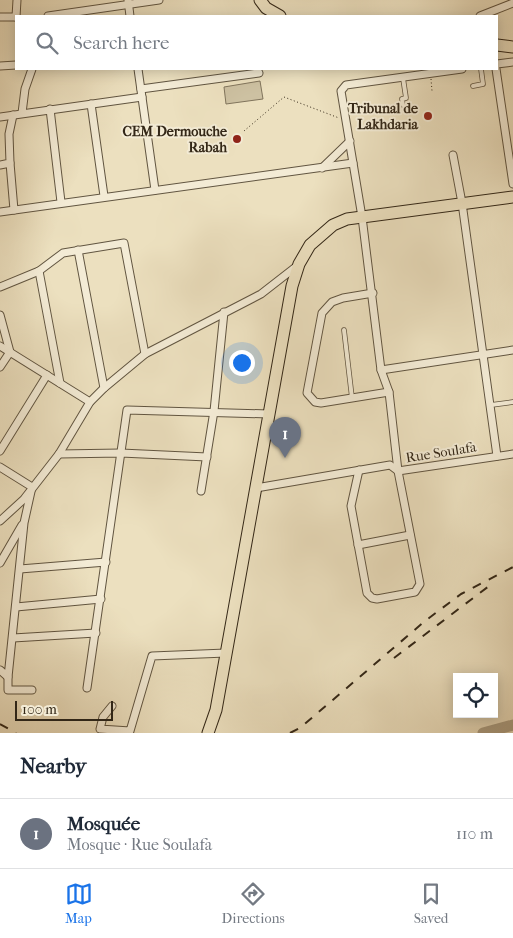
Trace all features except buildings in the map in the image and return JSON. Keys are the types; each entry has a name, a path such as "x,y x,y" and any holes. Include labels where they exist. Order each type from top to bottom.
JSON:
{"main road":[{"path":"260,0 266,8 278,15"},
{"path":"498,45 513,47"},
{"path":"208,733 216,710 268,414 292,286 299,264 310,245 327,230 347,220 513,197"}],"street":[{"path":"16,15 17,0"},
{"path":"54,15 128,2 159,0"},
{"path":"128,2 130,15"},
{"path":"483,15 513,3"},
{"path":"0,17 15,17"},
{"path":"498,64 513,62"},
{"path":"0,66 15,65"},
{"path":"22,113 25,89 32,70"},
{"path":"138,70 155,190"},
{"path":"359,470 351,506 368,593 372,598 377,599 415,592 420,584 398,471 389,392 382,370 373,293 342,88 346,85 456,70"},
{"path":"496,70 513,184"},
{"path":"141,89 258,73"},
{"path":"0,117 142,97"},
{"path":"92,104 104,196"},
{"path":"50,109 61,202"},
{"path":"13,115 9,134 14,210"},
{"path":"322,168 350,141"},
{"path":"453,155 462,203 497,456"},
{"path":"0,165 10,163"},
{"path":"0,212 104,196 353,163"},
{"path":"0,287 39,271 63,253 124,243 145,354"},
{"path":"78,250 104,388"},
{"path":"0,521 24,499 59,454 90,402 104,388 145,354 261,294 299,264"},
{"path":"39,271 60,383"},
{"path":"373,293 343,298 325,308 322,313 308,379 307,393 315,402 389,392"},
{"path":"201,490 214,412 224,312"},
{"path":"0,315 10,352 0,367"},
{"path":"0,346 90,402"},
{"path":"382,370 513,350"},
{"path":"0,451 47,375"},
{"path":"87,688 127,410 268,414"},
{"path":"59,454 121,453 207,457"},
{"name":"Rue Soulafa","path":"256,488 390,465 398,471 513,454"},
{"path":"0,467 32,487"},
{"path":"32,487 24,523 8,677 8,690 32,690"},
{"path":"0,563 24,523"},
{"path":"358,546 410,535"},
{"path":"20,569 106,562"},
{"path":"16,607 101,599"},
{"path":"12,638 96,633"},
{"path":"112,706 103,716 100,730 130,731 152,656 226,653"},
{"path":"0,670 8,677"}],"lane":[{"path":"474,86 483,84 481,70"},
{"path":"403,105 402,99 406,98 404,78"},
{"path":"344,330 352,398"},
{"path":"491,405 513,402"}],"path":[{"path":"430,74 432,92"},
{"path":"244,131 284,97 347,120"}],"shaded area":[{"path":"260,81 263,99 226,104 224,87"}],"waterway":[{"path":"483,733 513,725"}],"railway":[{"path":"290,733 300,728 425,621 461,594 513,567"},
{"path":"394,658 489,586"},
{"path":"0,724 16,733"}],"place":[{"name":"Tribunal de Lakhdaria","path":"428,116"},
{"name":"CEM Dermouche Rabah","path":"237,139"},
{"name":"Mosquée","path":"285,458"}]}
